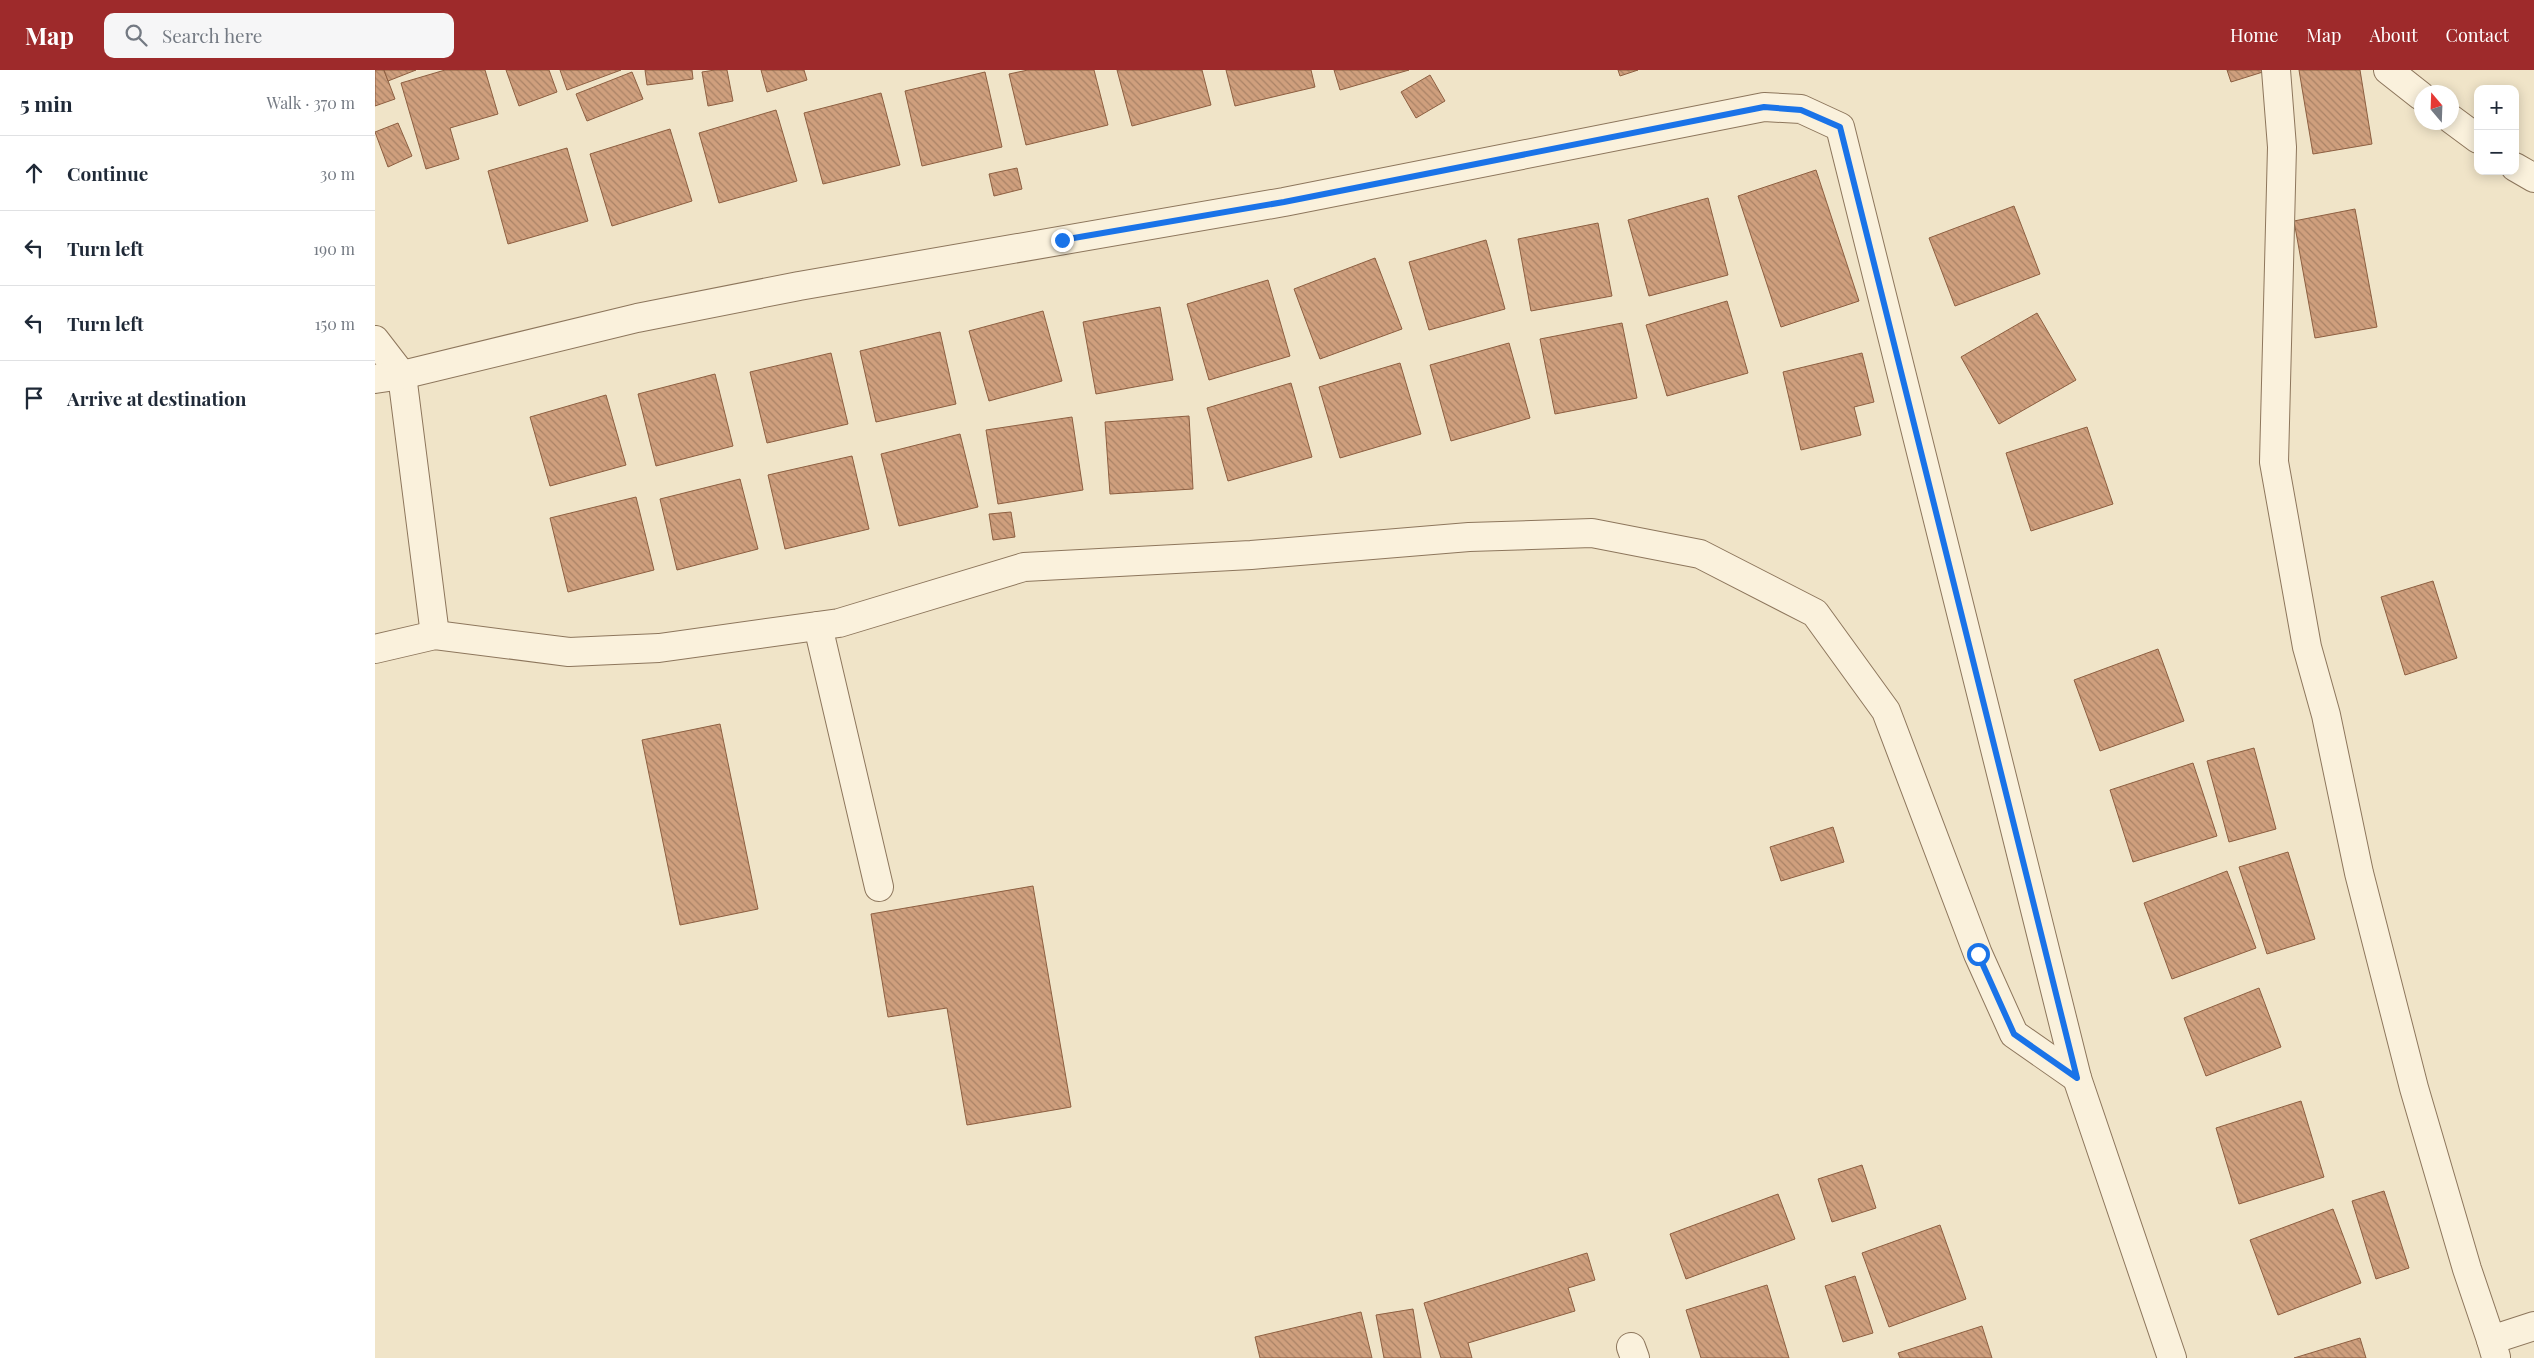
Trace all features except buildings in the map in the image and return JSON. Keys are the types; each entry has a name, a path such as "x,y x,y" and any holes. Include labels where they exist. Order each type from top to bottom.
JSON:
{"street":[{"path":"2276,70 2282,147 2274,462 2307,647 2326,715 2359,873 2414,1088 2467,1269 2494,1349 2534,1326"},
{"path":"2388,70 2414,90"},
{"path":"375,380 637,318 799,286 1284,202 1764,107 1801,110 1840,127 2077,1078 2172,1358"},
{"path":"2459,125 2474,136"},
{"path":"2519,169 2534,178"},
{"path":"375,340 402,375 435,635"},
{"path":"375,650 435,635 569,652 659,648 839,624 1024,567 1251,555 1469,536 1592,533 1699,554 1815,613 1886,711 1978,954 2014,1034 2077,1078"},
{"path":"818,626 879,886"}],"route":[{"path":"1062,240 1284,202 1764,107 1801,110 1840,127 2077,1078 2014,1034 1978,954"}]}
